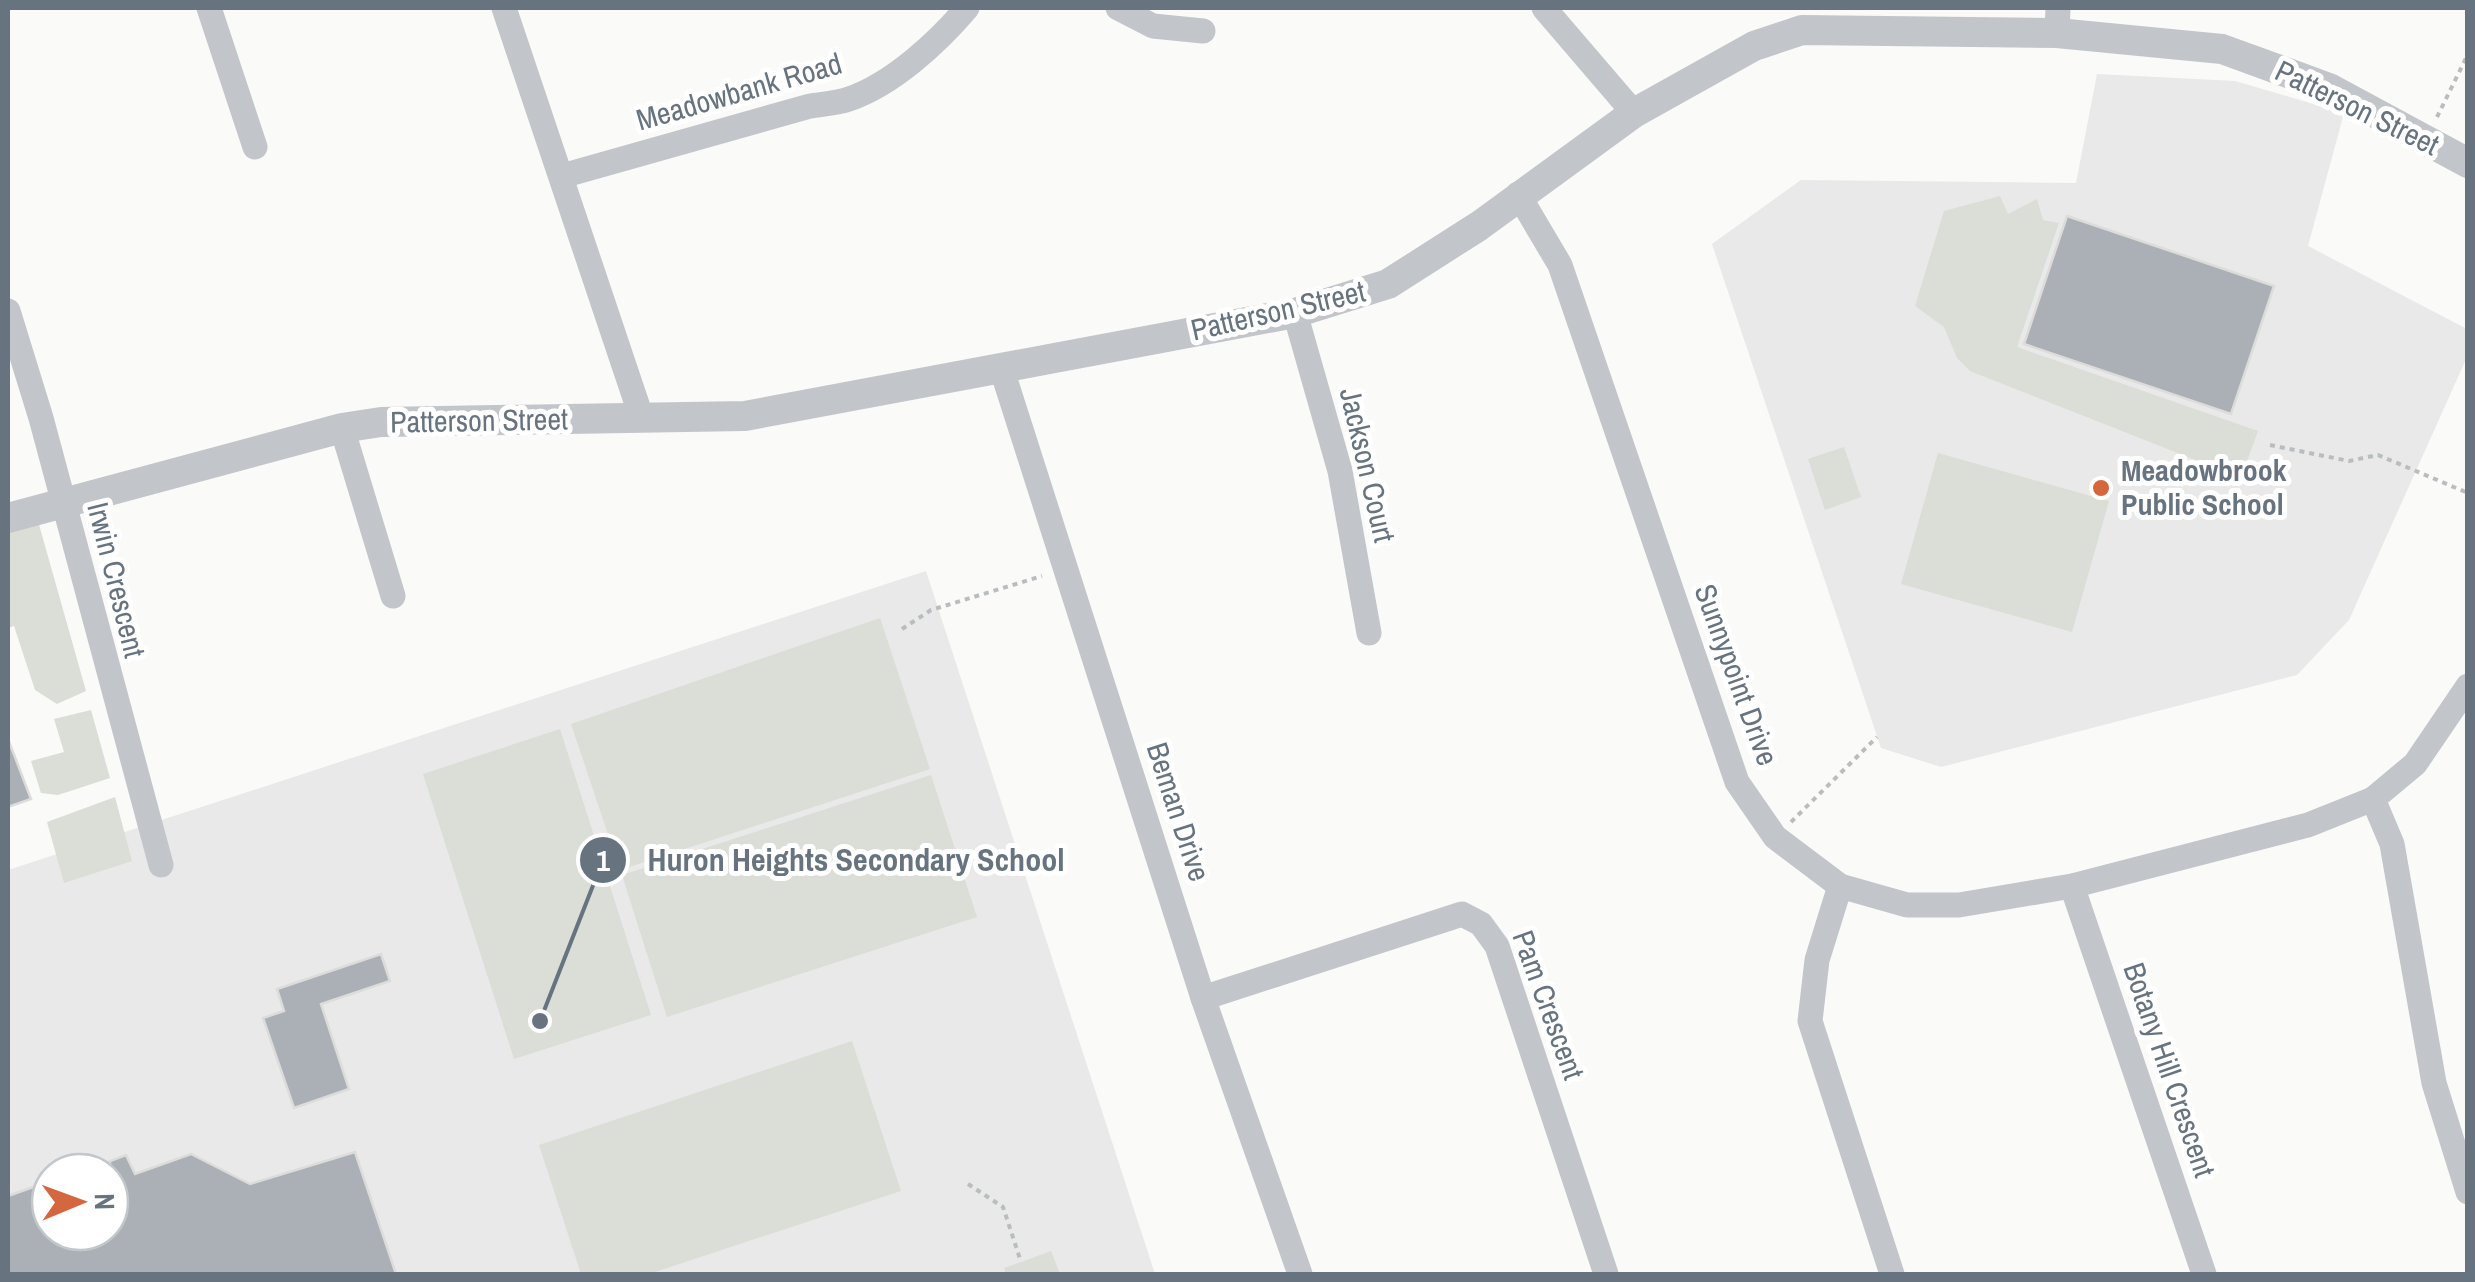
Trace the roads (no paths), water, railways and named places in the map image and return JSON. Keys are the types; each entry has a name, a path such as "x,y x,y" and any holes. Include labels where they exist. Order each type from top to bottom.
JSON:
{"street":[{"path":"209,8 255,147"},
{"path":"504,8 642,419"},
{"name":"Meadowbank Road","path":"562,176 810,106 849,99 894,74 967,8"},
{"path":"1118,8 1154,26 1203,31"},
{"path":"1544,8 1634,113"},
{"name":"Patterson Street","path":"8,518 342,428 380,422 642,419 797,409 1295,313 1388,284 1479,226 1634,113 1800,18 2058,20 2222,49 2328,88 2468,163"},
{"name":"Sunnypoint Drive","path":"1518,194 1560,265 1736,782 1775,837 1840,886 1908,905 1959,905 2072,886 2308,825 2373,799 2415,764 2468,686"},
{"name":"Irwin Crescent","path":"8,311 161,865"},
{"name":"Jackson Court","path":"1295,313 1340,471 1369,633"},
{"name":"Beman Drive","path":"1001,368 1204,998 1300,1274"},
{"path":"342,428 393,596"},
{"path":"2373,799 2392,844 2434,1083 2468,1192"},
{"path":"1840,886 1817,960 1810,1021 1892,1274"},
{"name":"Botany Hill Crescent","path":"2072,886 2204,1274"},
{"name":"Pam Crescent","path":"1204,998 1462,914 1482,924 1497,946 1606,1274"}],"place":[{"name":"Meadowbrook Public School","path":"2101,488"},
{"name":"Huron Heights Secondary School","path":"540,1021"}]}
